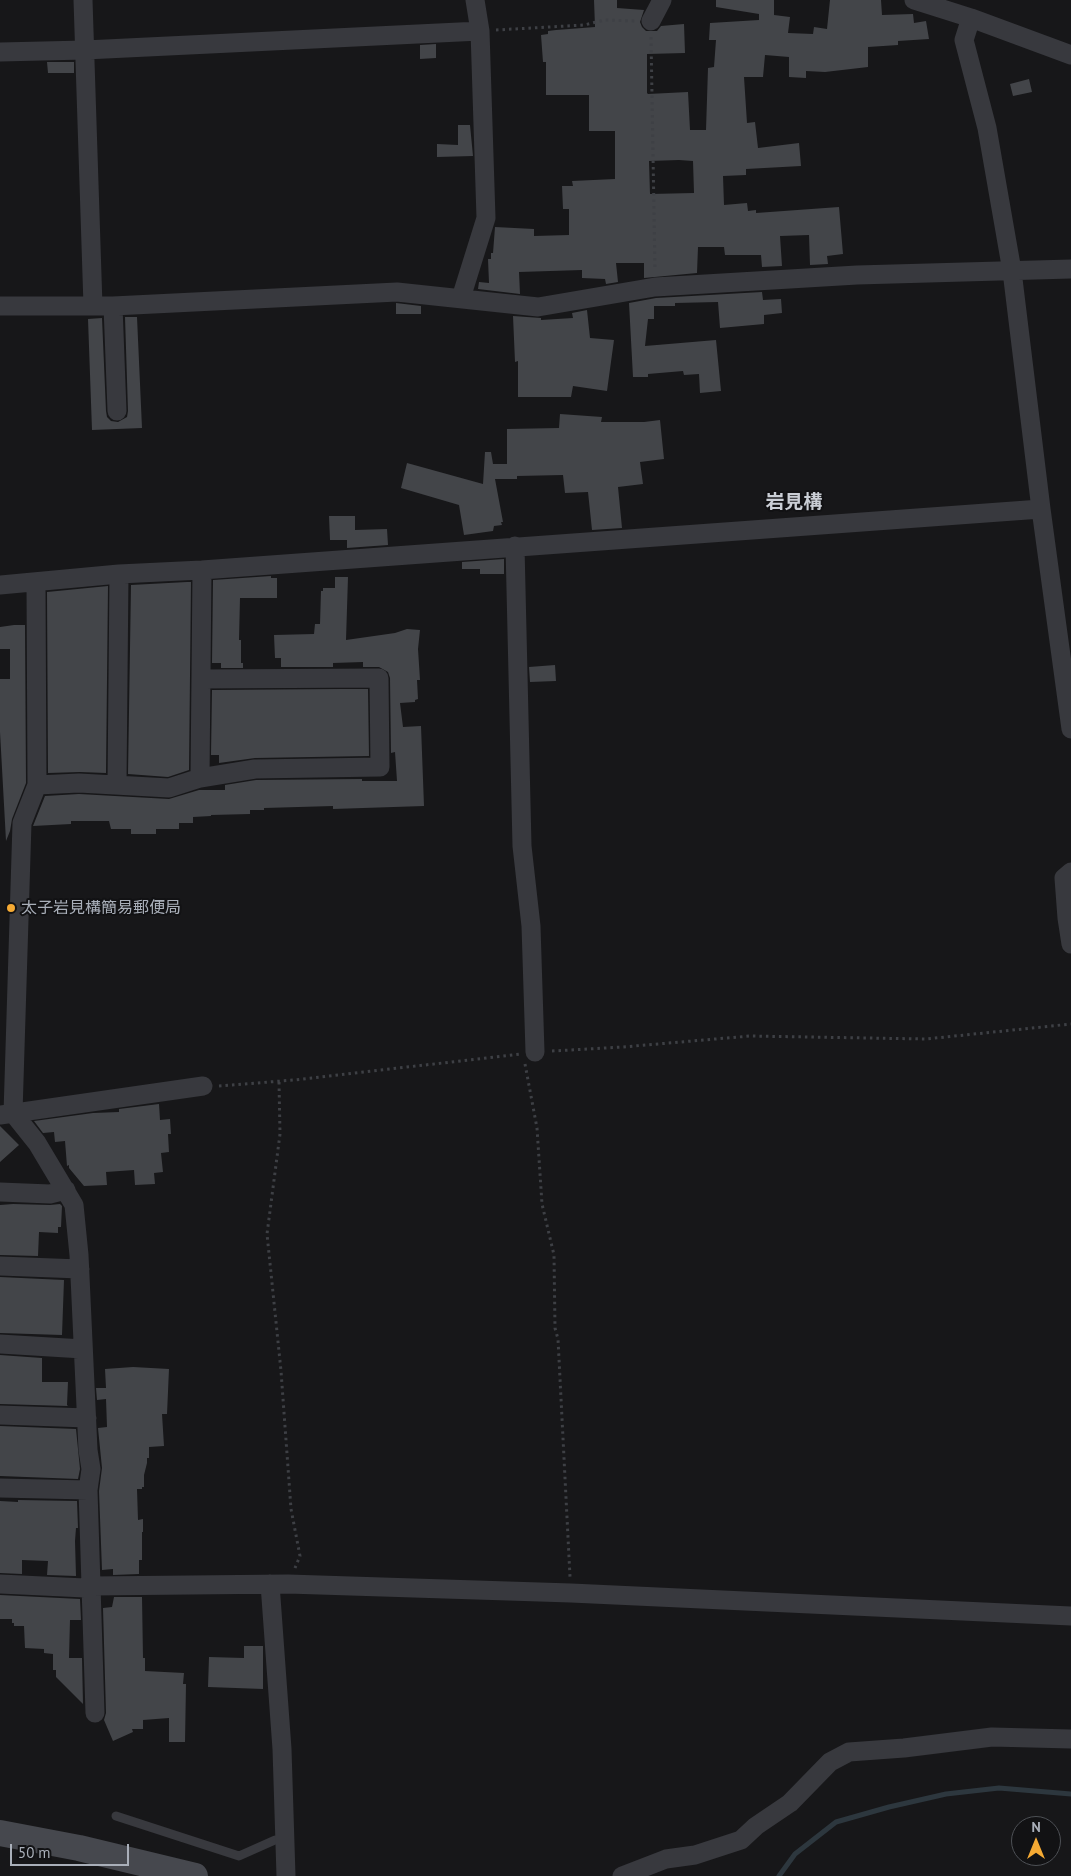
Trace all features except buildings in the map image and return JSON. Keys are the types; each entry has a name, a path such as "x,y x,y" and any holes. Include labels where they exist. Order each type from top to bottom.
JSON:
{"street":[{"path":"83,0 93,306"},
{"path":"462,298 486,218 480,30 475,0"},
{"path":"651,21 662,0"},
{"path":"914,0 971,18 1071,55"},
{"path":"971,18 964,40 987,128 1012,271 1041,509 1071,729"},
{"path":"0,52 85,50 480,30"},
{"path":"0,306 113,306 397,292 538,307 655,287 857,275 1071,269"},
{"path":"113,306 117,411"},
{"path":"0,585 119,574 202,570 1041,509"},
{"path":"515,546 522,846 531,926 529,1053"},
{"path":"200,778 202,570"},
{"path":"117,785 119,574"},
{"path":"36,582 37,785 22,823 7,1114 37,1143 74,1205 80,1269 86,1418 91,1469 88,1490 95,1713"},
{"path":"37,785 79,783 169,788 200,778 255,769 380,766 379,678 202,679"},
{"path":"1069,876 1067,918 1071,944"},
{"path":"7,1114 203,1086"},
{"path":"0,1192 50,1194 66,1190"},
{"path":"0,1266 80,1269"},
{"path":"0,1344 83,1349"},
{"path":"0,1415 86,1418"},
{"path":"0,1488 88,1490"},
{"path":"0,1584 85,1588 92,1586 279,1584 571,1592 1071,1616"},
{"path":"279,1584 286,1876"},
{"path":"622,1876 666,1859 695,1855 741,1840 756,1826 790,1804 830,1762 849,1752 904,1748 992,1737 1071,1739"},
{"path":"0,1833 79,1848 195,1876"}],"lane":[{"path":"116,1816 240,1856 275,1840 285,1840"}],"path":[{"path":"480,30 584,25 605,20 651,21 655,287"},
{"path":"203,1086 279,1082 529,1053 750,1036 926,1039 1071,1024"},
{"path":"529,1053 537,1128 542,1204 554,1255 556,1328 571,1592"},
{"path":"279,1082 280,1134 268,1234 291,1509 300,1556 279,1584"}],"waterway":[{"path":"779,1876 795,1854 836,1822 889,1807 946,1794 999,1788 1071,1794"}],"place":[{"name":"太子岩見構簡易郵便局","path":"11,908"}],"district":[{"name":"岩見構","path":"794,503"}]}
